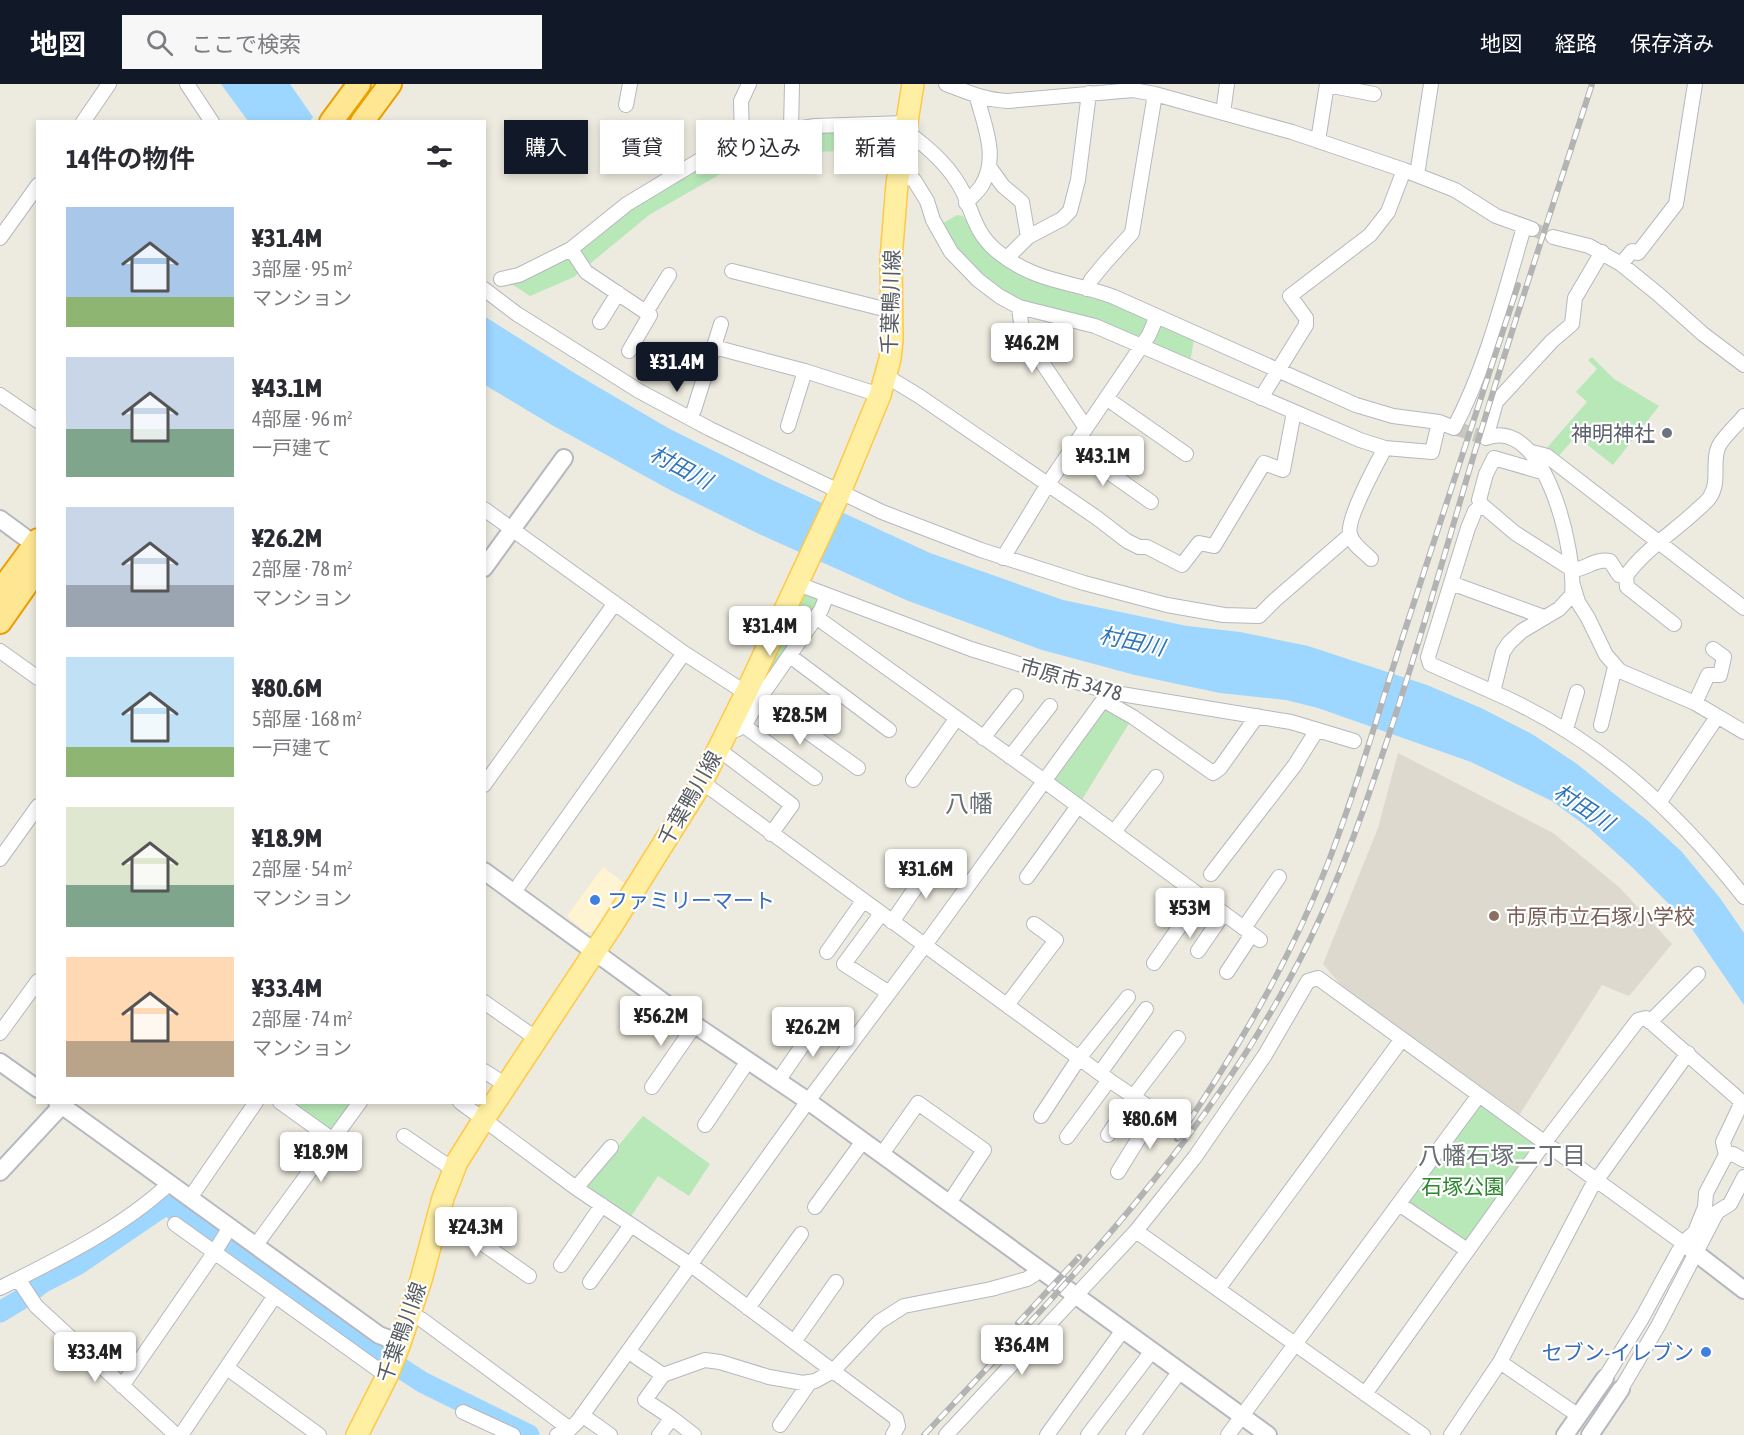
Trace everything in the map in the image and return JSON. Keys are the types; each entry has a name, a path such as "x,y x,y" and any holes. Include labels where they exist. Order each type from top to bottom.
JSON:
{"highway":[{"path":"332,120 359,84"},
{"path":"347,120 374,84"},
{"path":"363,120 390,84"},
{"path":"0,592 36,544"},
{"path":"0,622 36,571"}],"main road":[{"name":"千葉鴨川線","path":"906,120 913,84"},
{"name":"千葉鴨川線","path":"357,1435 392,1363 410,1315 445,1189 454,1170 484,1119 702,782 753,696 800,579 839,494 883,386 892,340 891,259 898,174"}],"street":[{"path":"83,120 109,84"},
{"path":"187,84 211,120"},
{"path":"627,105 630,84"},
{"path":"742,120 741,101 749,84"},
{"path":"791,120 792,84"},
{"path":"918,139 951,174 963,193 972,219 982,236 1017,265 1051,280 1114,297 1374,411 1439,422 1454,428 1471,397 1528,228 1497,216 1455,190 1411,173 1318,141 1155,94 1133,90 1008,101 977,97 946,84"},
{"path":"1223,113 1227,84"},
{"path":"1261,398 1306,325 1306,318 1290,296 1370,235 1388,212 1411,173 1431,84"},
{"path":"1621,264 1632,250 1638,253 1676,204 1695,84"},
{"path":"1318,141 1327,85 1374,94"},
{"path":"1007,258 1028,237 1062,219 1070,211 1078,180 1089,93"},
{"path":"1087,289 1091,280 1132,233 1155,94"},
{"path":"966,202 982,186 990,168 991,153 977,97"},
{"path":"501,279 519,275 571,249 627,204 696,162"},
{"path":"990,168 1003,186 1022,202 1028,237"},
{"path":"898,174 914,180 927,201 933,220 951,252 978,280 999,296 1019,307 1095,326 1360,440 1385,447 1432,452 1439,422"},
{"path":"0,238 36,188"},
{"path":"1552,237 1589,246 1621,264 1703,334 1744,365"},
{"path":"571,249 586,272 650,315 629,351"},
{"path":"1602,252 1575,298 1572,324 1552,341 1496,402 1486,438 1495,434 1509,435 1532,452 1547,456 1744,608"},
{"path":"732,271 891,311"},
{"path":"646,312 669,275"},
{"path":"486,291 517,314 639,391 839,494 1003,558 1084,583 1167,605 1224,615 1259,616 1350,535"},
{"path":"600,322 618,293"},
{"path":"1019,307 1020,323 1025,337 1086,428"},
{"path":"1003,558 1048,484 1142,345 1157,316"},
{"path":"694,410 721,324"},
{"path":"714,347 805,371 883,386 919,396 1127,541 1139,547 1147,547 1182,565 1199,543 1214,546 1264,463 1283,470 1294,412"},
{"path":"788,426 805,371"},
{"path":"0,395 36,420"},
{"path":"1106,398 1186,454"},
{"path":"1626,576 1710,497 1715,484 1717,449 1744,416"},
{"path":"1073,447 1151,502"},
{"path":"1371,559 1353,542 1349,532 1352,517 1385,447"},
{"path":"1493,692 1503,652 1509,643 1522,631 1559,609 1572,595 1573,570 1557,501 1532,452"},
{"path":"486,565 564,458"},
{"path":"1542,472 1494,458 1486,474 1479,500 1515,533 1573,570"},
{"path":"1482,505 1475,511 1468,528 1428,657 1430,664 1493,692 1566,729 1626,772 1684,826 1744,897"},
{"path":"486,510 684,653 753,696 858,768"},
{"path":"0,519 36,544"},
{"path":"1573,570 1602,559 1610,561 1619,575 1626,576"},
{"path":"1626,576 1627,587 1674,624"},
{"name":"市原市 3478","path":"800,579 826,595 1106,696 1291,722 1354,741"},
{"path":"1451,583 1544,617"},
{"path":"1573,585 1578,603 1606,655 1616,667 1632,678 1695,703 1744,732"},
{"path":"753,696 790,656 816,617 826,595"},
{"path":"486,782 615,603"},
{"path":"816,617 1252,934"},
{"path":"1695,703 1708,675 1720,675 1724,657 1713,649"},
{"path":"0,651 36,677"},
{"path":"514,892 684,653"},
{"path":"790,656 889,730"},
{"path":"1601,725 1616,667"},
{"path":"1566,729 1577,692"},
{"path":"983,738 1016,696"},
{"path":"557,1435 570,1428 582,1415 629,1352 808,1101 1106,696 1213,773 1220,768 1257,716"},
{"path":"1010,757 1050,706"},
{"path":"1659,803 1717,717"},
{"path":"913,780 956,719"},
{"path":"771,834 792,805 728,736 747,728 815,778"},
{"path":"1211,874 1295,765 1317,730"},
{"path":"1114,832 1156,777"},
{"path":"702,782 1105,1077 1168,1120"},
{"path":"1027,878 1078,806"},
{"path":"0,859 36,809"},
{"path":"889,993 844,964 934,861"},
{"path":"486,872 695,1025 882,1154 1268,1435"},
{"path":"1227,972 1252,934 1279,877"},
{"path":"1154,963 1201,896"},
{"path":"828,952 863,901"},
{"path":"1198,951 1224,913"},
{"path":"1007,1005 1056,940 1034,924"},
{"path":"1650,1022 1698,974"},
{"path":"946,1435 1136,1231 1195,1157 1265,1054 1308,981 1318,978 1690,1248 1744,1290"},
{"path":"0,1033 36,984"},
{"path":"1041,1116 1079,1058 1128,998"},
{"path":"486,1003 537,1039"},
{"path":"1067,1137 1146,1009"},
{"path":"777,1081 822,1017"},
{"path":"1365,1394 1545,1142 1638,1020 1646,1018 1742,1102 1723,1142 1726,1155 1706,1193 1705,1208 1658,1326 1621,1389 1590,1435"},
{"path":"652,1087 695,1025"},
{"path":"1108,1135 1133,1097 1178,1038"},
{"path":"1218,1289 1402,1039"},
{"path":"1451,1435 1500,1362 1592,1188 1688,1053"},
{"path":"705,1125 748,1061"},
{"path":"0,1062 36,1088"},
{"path":"486,1072 506,1085"},
{"path":"1228,1435 1479,1095"},
{"path":"882,1154 918,1103 984,1150 949,1203"},
{"path":"0,1172 61,1104 380,1335 392,1363"},
{"path":"190,1198 255,1104"},
{"path":"283,1104 333,1140"},
{"path":"256,1245 359,1104"},
{"path":"463,1104 576,1188 690,1265 896,1418 898,1426 893,1435"},
{"path":"1118,1172 1155,1112"},
{"path":"404,1136 454,1170"},
{"path":"814,1207 863,1141"},
{"path":"576,1188 611,1147"},
{"path":"1726,1155 1733,1154 1744,1160"},
{"path":"1565,1435 1690,1248 1717,1212 1730,1204 1744,1177"},
{"path":"0,1288 76,1249 152,1200 170,1183"},
{"path":"1399,1204 1467,1250"},
{"path":"561,1265 602,1205"},
{"path":"438,1215 446,1218 529,1276"},
{"path":"175,1224 274,1297 392,1363"},
{"path":"590,1282 631,1225"},
{"path":"122,1386 230,1227"},
{"path":"1136,1231 1423,1435"},
{"path":"748,1308 801,1234"},
{"path":"694,1435 645,1400 663,1375 705,1360 720,1362 769,1377 803,1383 815,1381 833,1371 879,1322 904,1306 991,1289 1027,1279 1041,1270"},
{"path":"18,1280 36,1306 178,1435 274,1297"},
{"path":"794,1342 836,1282"},
{"path":"410,1315 421,1319 570,1428"},
{"path":"1047,1435 1123,1330"},
{"path":"1089,1435 1152,1351"},
{"path":"629,1352 663,1375"},
{"path":"1500,1362 1579,1416"},
{"path":"226,1368 319,1435"},
{"path":"1133,1435 1180,1371"},
{"path":"780,1425 810,1382"},
{"path":"463,1412 513,1435"},
{"path":"582,1415 610,1435"},
{"path":"659,1435 672,1418"}],"shaded area":[{"name":"市原市立石塚小学校","path":"1398,753 1553,833 1619,887 1672,944 1629,996 1602,985 1518,1117 1340,984 1323,964 1378,828"},
{"path":"603,867 627,885 596,930 585,932 567,916"}],"green space":[{"path":"822,131 834,131 834,151 822,152"},
{"path":"696,169 696,174 721,174 649,215 574,277 530,296 510,283 540,272 571,255 635,204"},
{"path":"957,215 963,216 984,249 1014,271 1044,285 1116,305 1194,339 1190,363 1015,303 956,255 940,225"},
{"path":"1592,357 1614,379 1659,406 1613,465 1576,436 1556,459 1545,450 1587,402 1576,392 1597,369 1588,360"},
{"path":"806,592 818,596 811,615 760,687"},
{"path":"1103,700 1133,717 1078,806 1043,780"},
{"name":"石塚公園","path":"1480,1099 1541,1143 1467,1247 1403,1204"},
{"path":"292,1104 353,1104 337,1127 327,1129"},
{"path":"643,1116 710,1164 689,1196 658,1176 630,1218 584,1187"}],"water":[{"path":"221,84 290,84 313,117 311,120 247,120"},
{"name":"村田川","path":"486,317 668,428 770,479 930,553 1063,600 1187,626 1240,632 1308,646 1427,685 1481,708 1532,734 1577,764 1648,821 1681,851 1720,898 1744,933 1744,1005 1688,923 1590,829 1552,801 1471,762 1318,708 1286,700 1220,693 1135,675 1042,650 906,600 759,534 672,491 550,424 486,386"}],"waterway":[{"path":"0,1312 42,1283 77,1265 162,1207 169,1206 335,1325 422,1382 529,1435"}],"tunnel":[{"path":"1532,229 1553,237"},
{"path":"1454,428 1486,438"}],"railway":[{"path":"924,1435 1074,1274 1167,1163 1211,1105 1252,1044 1314,932 1355,833 1397,711 1525,289 1592,84"},
{"path":"1177,1139 1220,1073 1260,1005 1297,935 1328,863 1358,778 1518,285"},
{"path":"1018,1323 1079,1257"}],"place":[{"name":"神明神社","path":"1667,433"},
{"name":"ファミリーマート","path":"595,900"},
{"name":"市原市立石塚小学校","path":"1494,916"},
{"name":"セブン-イレブン","path":"1706,1352"}],"district":[{"name":"八幡","path":"969,803"},
{"name":"八幡石塚二丁目","path":"1502,1155"}]}
